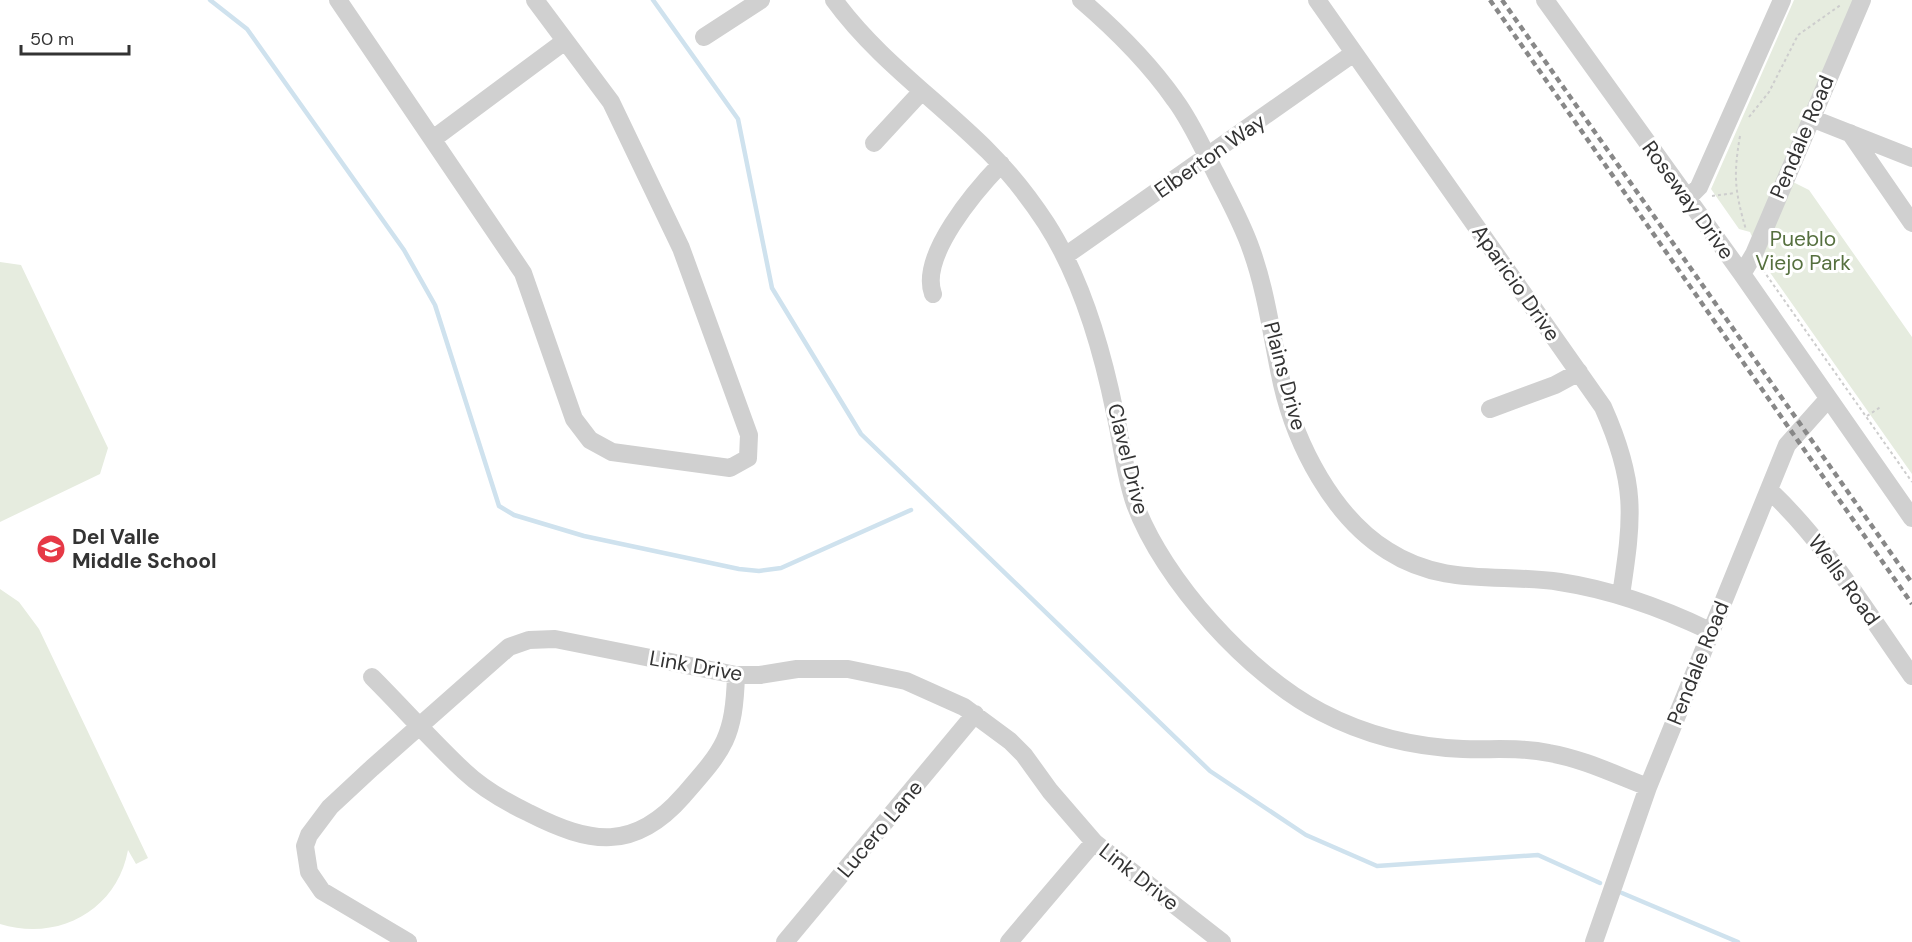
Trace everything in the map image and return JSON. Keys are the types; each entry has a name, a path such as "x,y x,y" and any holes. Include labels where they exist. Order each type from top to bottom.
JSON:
{"street":[{"path":"339,0 524,273 574,419 590,440 612,452 730,468 748,458 749,435 681,248 611,102 535,0"},
{"path":"704,37 761,0"},
{"name":"Clavel Drive","path":"834,0 876,50 1001,164 1030,201 1065,256 1105,363 1134,501 1151,541 1197,607 1248,657 1279,684 1318,711 1382,737 1462,749 1516,749 1549,753 1581,761 1648,787"},
{"name":"Plains Drive","path":"1081,0 1135,51 1176,100 1207,157 1251,249 1270,317 1282,384 1294,422 1306,450 1348,516 1387,551 1415,566 1473,579 1524,579 1561,583 1621,595 1659,608 1710,631"},
{"name":"Aparicio Drive","path":"1317,0 1603,407 1623,453 1628,480 1631,531 1621,595"},
{"name":"Roseway Drive","path":"1545,0 1742,274 1912,518"},
{"path":"1687,199 1699,187 1782,0"},
{"name":"Pendale Road","path":"1742,274 1754,254 1862,0"},
{"path":"434,139 565,41"},
{"name":"Elberton Way","path":"1065,256 1354,53"},
{"path":"874,143 922,91"},
{"path":"1810,118 1912,158"},
{"path":"1850,133 1912,223"},
{"path":"933,294 930,285 933,263 965,204 1001,164"},
{"path":"1490,408 1555,385 1579,372"},
{"name":"Pendale Road","path":"1594,942 1648,787 1787,445 1828,399"},
{"name":"Wells Road","path":"1769,490 1796,515 1821,547 1912,676"},
{"name":"Link Drive","path":"408,942 322,891 309,872 305,846 314,824 420,725 509,647 529,640 555,639 736,675 760,675 797,669 848,669 879,673 933,691 975,714 1010,741 1024,755 1050,791 1094,842 1222,942"},
{"path":"372,677 465,772 485,789 563,831 606,839 639,830 654,822 672,808 714,760 731,730 736,675"},
{"name":"Lucero Lane","path":"785,942 975,714"},
{"path":"1010,942 1094,842"}],"path":[{"path":"1748,119 1769,93 1798,34 1846,0"},
{"path":"1741,134 1734,177 1735,193 1747,234 1745,237 1763,270 1912,482"},
{"path":"1709,197 1735,193"},
{"path":"1867,416 1882,406"}],"green space":[{"name":"Pueblo Viejo Park","path":"1794,0 1855,0 1779,175 1809,190 1912,337 1912,474 1764,264 1750,232 1739,229 1711,189"},
{"path":"0,262 21,265 108,448 100,474 0,522"},
{"path":"0,589 19,602 39,629 148,858 136,864 128,850 122,871 112,889 98,905 64,924 43,928 22,928 0,924"}],"waterway":[{"path":"210,0 247,29 404,250 435,305 499,506 514,515 584,536 739,569 759,571 781,568 911,510"},
{"path":"653,0 738,119 772,288 861,434 1210,771 1306,835 1377,866 1538,855 1600,883"},
{"path":"1622,893 1738,942"}],"railway":[{"path":"1490,0 1912,604"},
{"path":"1502,0 1912,583"}],"place":[{"name":"Del Valle Middle School","path":"51,549"}]}
